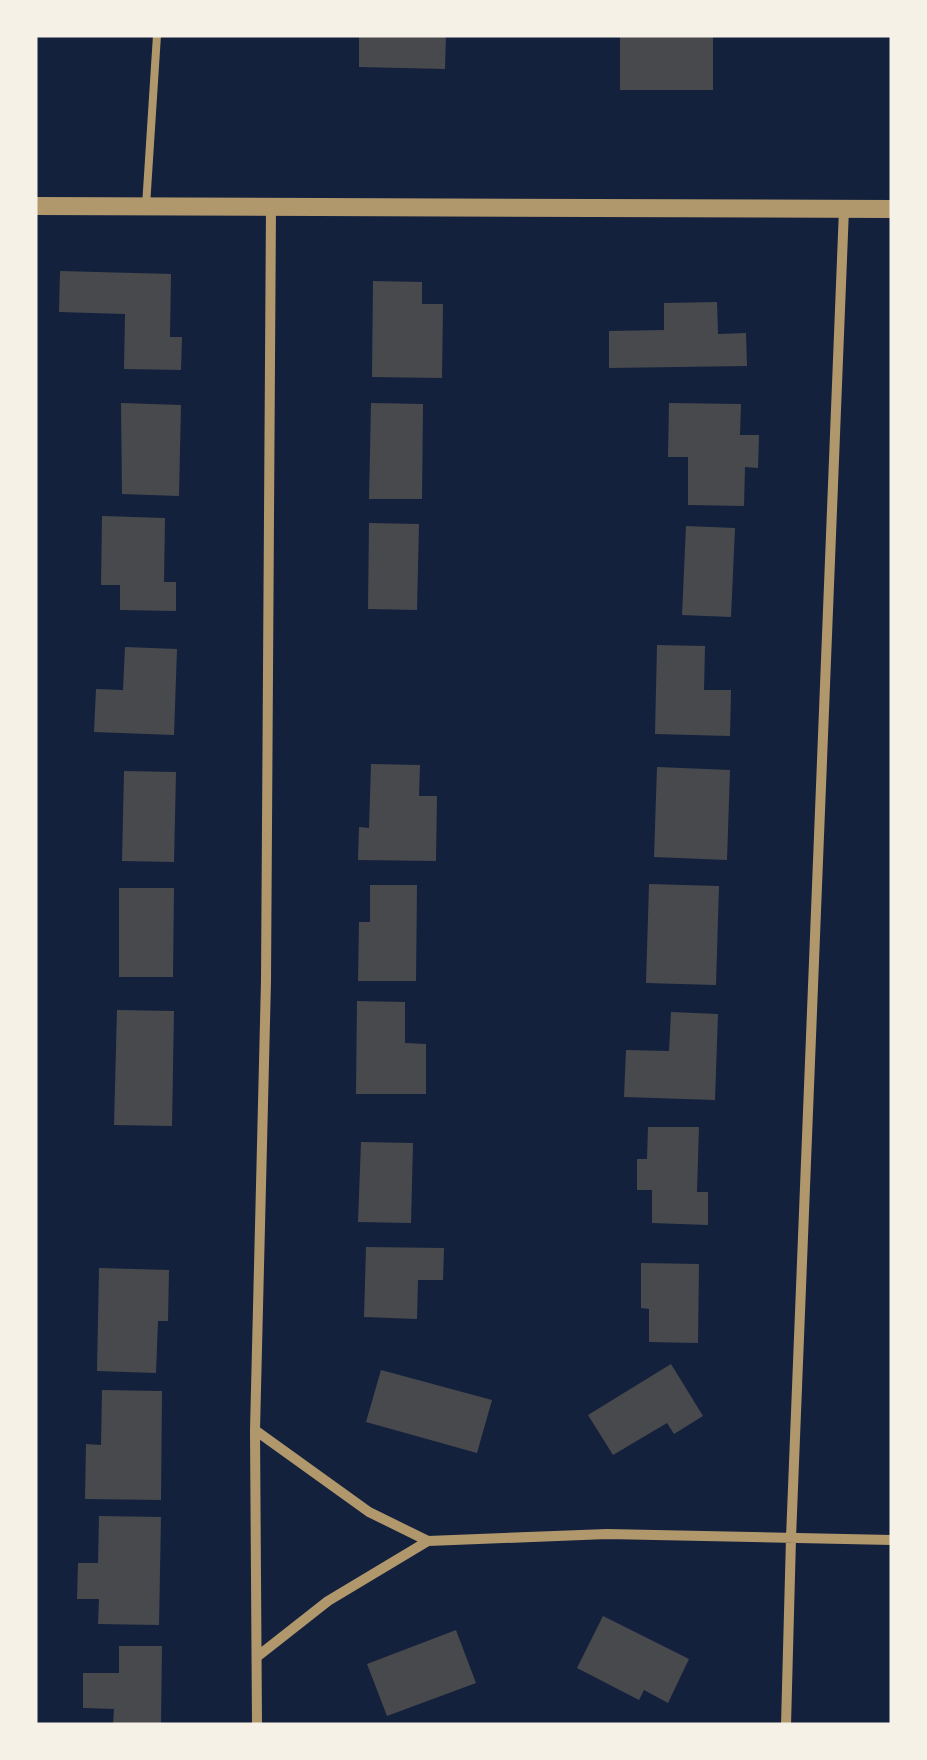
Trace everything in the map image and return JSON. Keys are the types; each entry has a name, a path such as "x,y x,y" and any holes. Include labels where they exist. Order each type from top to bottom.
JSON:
{"street":[{"path":"35,206 892,209"},
{"path":"257,1725 255,1430 266,981 272,206"},
{"path":"786,1725 844,209"},
{"path":"255,1430 369,1512 428,1542"},
{"path":"258,1656 328,1601 428,1542 606,1534 892,1540"}],"lane":[{"path":"146,206 156,35"}],"building":[{"path":"359,35 446,35 445,69 359,67"},
{"path":"620,35 713,35 713,90 620,90"},
{"path":"60,271 171,274 170,337 182,337 181,370 124,369 125,314 59,312"},
{"path":"373,281 422,282 422,304 443,304 442,378 372,377"},
{"path":"717,302 718,334 746,333 747,366 609,368 609,331 664,330 664,303"},
{"path":"121,403 181,405 179,496 122,494"},
{"path":"371,403 423,404 422,499 369,499"},
{"path":"669,403 741,404 740,435 759,435 758,468 745,467 744,506 688,505 688,457 668,457"},
{"path":"102,516 165,518 164,582 176,582 176,611 120,610 120,585 101,585"},
{"path":"369,523 419,524 417,610 368,609"},
{"path":"686,526 735,528 731,617 682,615"},
{"path":"657,645 705,646 704,690 731,690 730,736 655,734"},
{"path":"125,647 177,649 174,735 94,732 96,689 123,690"},
{"path":"371,764 420,765 419,796 437,796 436,861 358,860 359,827 369,828"},
{"path":"657,767 730,770 727,860 654,857"},
{"path":"124,771 176,772 174,862 122,861"},
{"path":"649,884 719,886 716,985 646,983"},
{"path":"370,885 417,885 416,981 358,981 359,922 370,922"},
{"path":"119,888 174,888 173,977 119,977"},
{"path":"357,1001 405,1002 405,1043 426,1044 426,1094 356,1094"},
{"path":"117,1010 174,1011 172,1126 114,1125"},
{"path":"671,1012 718,1014 715,1100 624,1097 626,1050 669,1051"},
{"path":"648,1127 699,1127 697,1192 708,1192 708,1225 652,1223 652,1190 637,1190 637,1159 647,1159"},
{"path":"361,1142 413,1143 411,1223 358,1222"},
{"path":"366,1247 444,1248 443,1280 418,1280 417,1319 364,1317"},
{"path":"641,1263 699,1264 698,1343 649,1342 649,1309 641,1308"},
{"path":"99,1268 169,1270 168,1321 158,1321 156,1373 97,1371"},
{"path":"671,1364 703,1416 674,1434 667,1423 613,1455 588,1415"},
{"path":"381,1370 492,1400 477,1453 366,1422"},
{"path":"102,1390 162,1391 161,1500 85,1499 86,1444 101,1445"},
{"path":"99,1516 161,1517 159,1625 98,1624 99,1599 77,1599 78,1563 98,1563"},
{"path":"603,1616 689,1659 668,1703 644,1690 639,1700 577,1668"},
{"path":"456,1630 476,1683 387,1716 367,1664"},
{"path":"119,1646 162,1646 161,1725 113,1725 114,1709 83,1708 83,1673 119,1673"}]}
